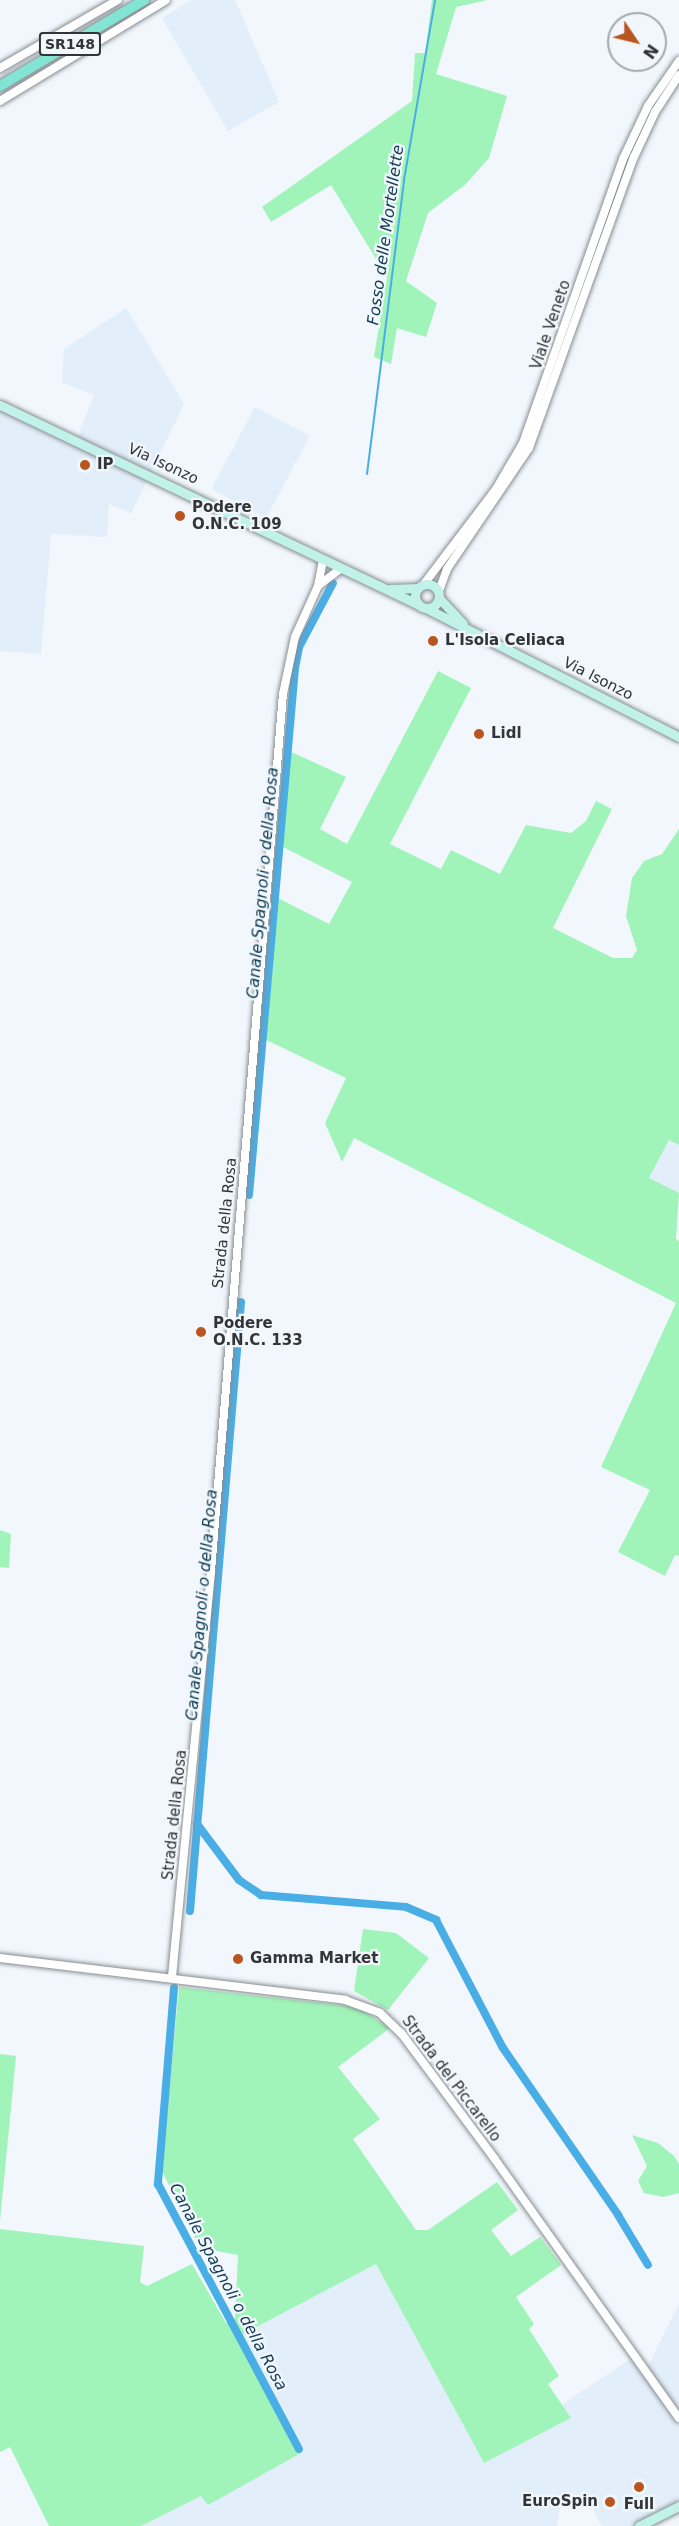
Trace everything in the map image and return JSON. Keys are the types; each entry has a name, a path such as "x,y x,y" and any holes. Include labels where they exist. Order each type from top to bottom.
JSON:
{"main road":[{"name":"SR148","path":"0,86 144,0"},
{"name":"Via Isonzo","path":"0,405 375,587 422,606 679,738"},
{"name":"Via Isonzo","path":"375,587 405,591 431,584 471,632"},
{"path":"421,586 415,595 422,606 439,595"},
{"path":"639,2526 679,2506"}],"street":[{"path":"0,68 118,0"},
{"path":"0,101 166,0"},
{"name":"Viale Veneto","path":"421,586 518,453 623,159 648,106 679,61"},
{"name":"Viale Veneto","path":"439,595 445,572 511,480 531,444 628,172 652,117 679,75"},
{"name":"Strada della Rosa","path":"172,1977 209,1590 284,687 298,627 318,586 323,560"},
{"name":"Strada della Rosa","path":"318,586 340,569"},
{"name":"Strada del Piccarello","path":"0,1958 350,2000 385,2017 494,2158 679,2418"}],"shaded area":[{"path":"191,0 235,0 279,102 228,131 162,18"},
{"path":"126,308 184,404 131,513 109,504 107,537 51,534 41,654 0,651 0,410 75,443 94,395 62,382 64,349"},
{"path":"255,407 310,436 266,518 211,489"},
{"path":"669,1140 679,1145 679,1193 649,1178"},
{"path":"376,2264 484,2463 571,2418 561,2405 632,2358 644,2374 679,2304 679,2508 644,2526 602,2526 585,2495 560,2508 557,2526 141,2526 201,2496 208,2504 303,2452 243,2334"}],"green space":[{"path":"432,0 487,0 456,7 436,74 507,96 489,158 466,184 428,213 406,281 437,303 426,337 397,328 391,364 374,357 387,277 331,185 271,222 262,207 412,101 415,53 425,53"},
{"path":"438,671 471,688 390,844 441,869 451,850 500,874 526,825 571,833 586,821 596,801 612,809 553,928 613,958 632,958 637,950 626,916 632,878 644,861 662,854 679,829 679,1145 669,1140 649,1178 679,1193 676,1239 679,1241 679,1556 675,1555 665,1576 618,1552 650,1490 601,1467 676,1303 354,1138 342,1162 325,1123 346,1078 262,1038 272,895 329,924 352,882 277,844 287,750 346,777 320,829 347,844"},
{"path":"0,1530 11,1534 9,1568 0,1567"},
{"path":"363,1929 396,1933 429,1958 388,2010 354,1991"},
{"path":"179,1987 357,2007 390,2028 338,2067 380,2119 353,2139 416,2230 428,2230 497,2182 518,2210 491,2230 511,2256 540,2237 561,2265 516,2297 534,2324 529,2329 559,2376 548,2384 571,2418 484,2463 376,2264 243,2334 303,2452 208,2505 201,2496 141,2526 49,2526 10,2447 0,2452 0,2229 144,2246 140,2282 147,2286 192,2264 226,2323 235,2318 238,2255 200,2248 162,2171"},
{"path":"0,2054 16,2056 0,2221"},
{"path":"632,2135 658,2143 674,2156 679,2164 679,2193 663,2197 644,2193 638,2181 647,2166"}],"waterway":[{"name":"Fosso delle Mortellette","path":"367,474 404,180 435,0"},
{"name":"Canale Spagnoli o della Rosa","path":"249,1195 295,668 299,647 333,583"},
{"name":"Canale Spagnoli o della Rosa","path":"190,1911 241,1302"},
{"path":"197,1824 239,1880 261,1895 406,1907 436,1920 503,2048 618,2215 648,2265"},
{"name":"Canale Spagnoli o della Rosa","path":"174,1988 158,2184 299,2449"}],"place":[{"name":"IP","path":"85,465"},
{"name":"Podere O.N.C. 109","path":"180,516"},
{"name":"L'Isola Celiaca","path":"433,641"},
{"name":"Lidl","path":"479,734"},
{"name":"Podere O.N.C. 133","path":"201,1332"},
{"name":"Gamma Market","path":"238,1959"},
{"name":"Full","path":"639,2487"},
{"name":"EuroSpin","path":"610,2502"}]}
